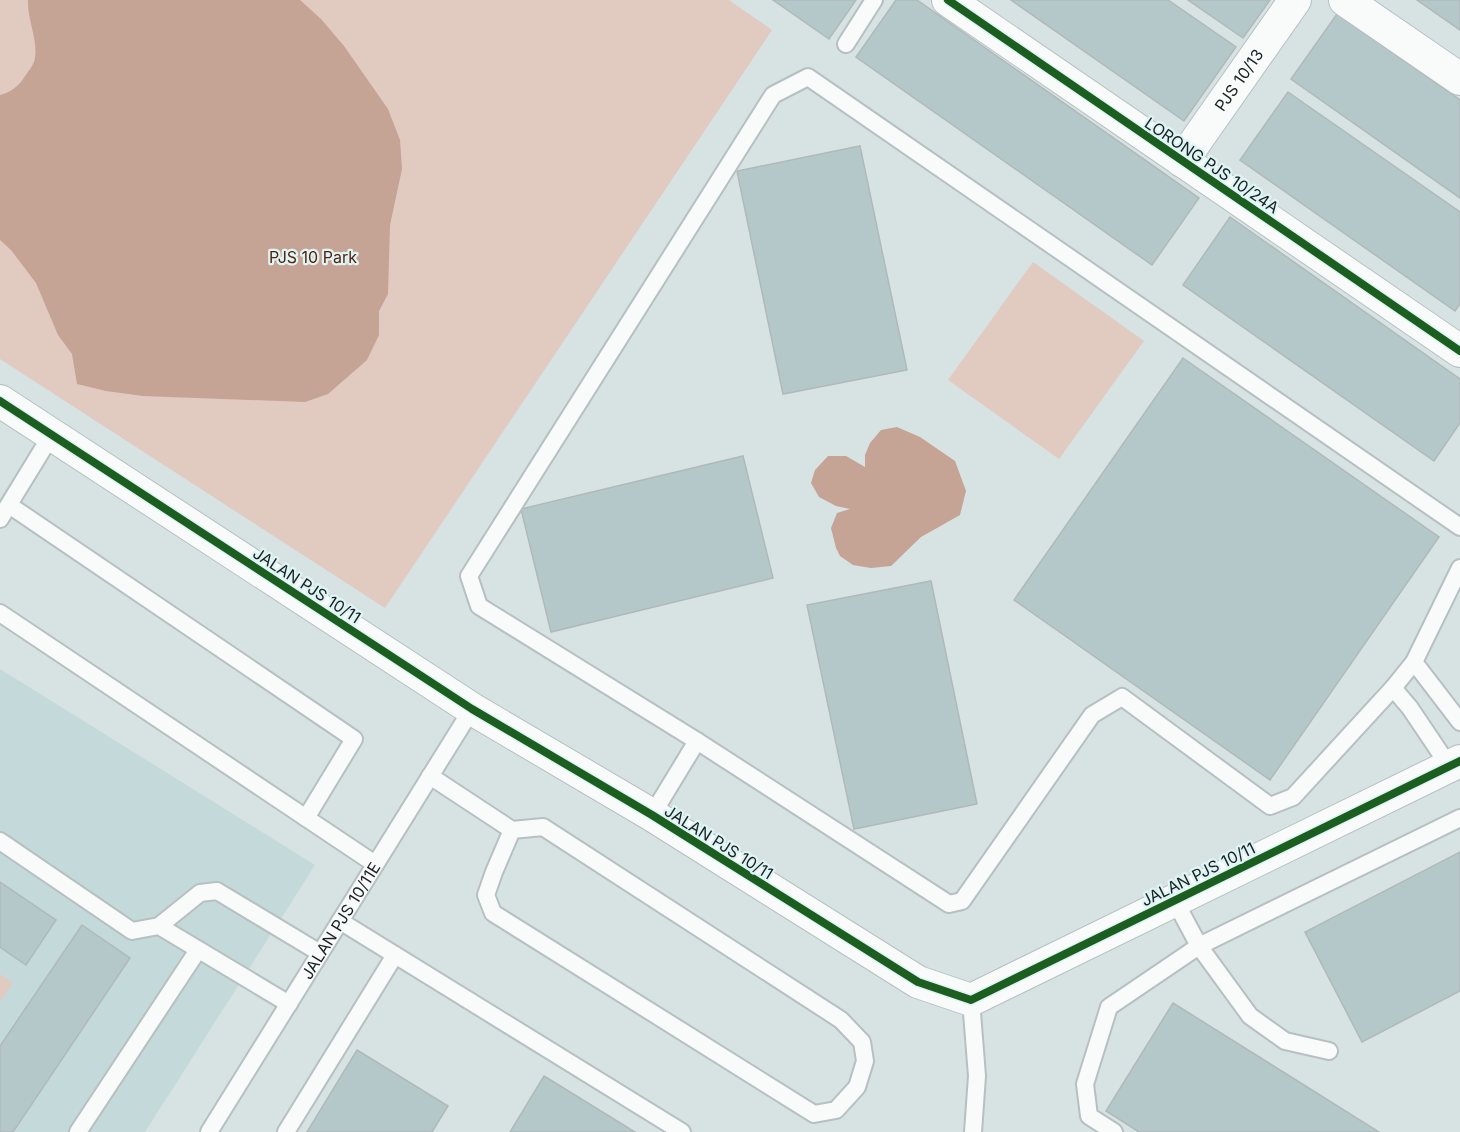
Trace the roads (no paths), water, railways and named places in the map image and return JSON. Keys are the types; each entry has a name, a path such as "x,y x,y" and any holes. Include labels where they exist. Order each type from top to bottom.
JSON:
{"street":[{"name":"LORONG PJS 10/24A","path":"948,0 1460,351"},
{"name":"PJS 10/13","path":"1182,161 1295,0"},
{"path":"1346,0 1460,79"},
{"name":"JALAN PJS 10/11","path":"0,401 472,709 652,815 918,982 971,1000 1454,764"}],"lane":[{"path":"846,44 873,0"},
{"path":"1460,526 808,77 773,95 469,576 479,606 697,741 949,904 962,901 1092,715 1122,697 1270,807 1293,797 1414,662 1460,568"},
{"path":"52,434 4,512 354,740 306,818"},
{"path":"0,613 375,864"},
{"path":"1414,662 1460,722"},
{"path":"1393,688 1454,764"},
{"name":"JALAN PJS 10/11E","path":"209,1132 472,709"},
{"path":"652,815 697,741"},
{"path":"430,776 512,830 543,827 841,1020 862,1042 865,1061 857,1087 836,1110 814,1114 493,913 486,896 512,830"},
{"path":"1114,1132 1089,1116 1085,1084 1109,1007 1199,946 1460,818"},
{"path":"0,841 132,931 159,926 200,892 217,891 320,953"},
{"path":"1175,901 1199,946 1250,1016 1285,1041 1329,1051"},
{"path":"340,921 682,1132"},
{"path":"159,926 289,1004"},
{"path":"78,1132 198,950"},
{"path":"286,1132 395,955"},
{"path":"971,1000 977,1076 973,1132"}],"park label":[{"name":"PJS 10 Park","path":"313,257"}]}
